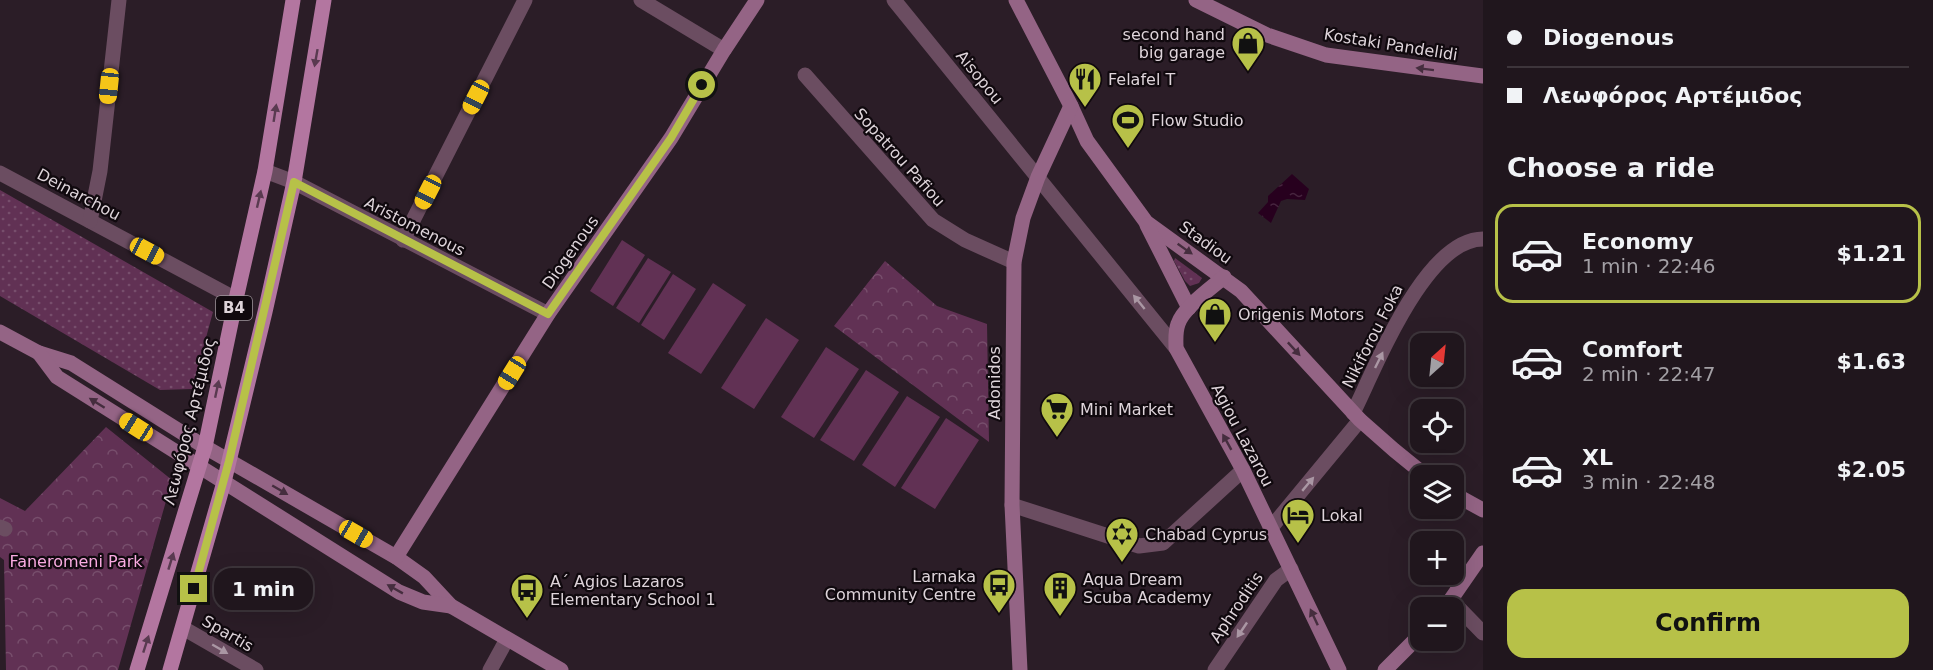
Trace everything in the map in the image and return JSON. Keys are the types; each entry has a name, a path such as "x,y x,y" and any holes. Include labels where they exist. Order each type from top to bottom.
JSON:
{"main road":[{"name":"Λεωφόρος Αρτέμιδος","path":"137,670 205,447 265,171 293,0"},
{"name":"B4","path":"170,670 224,482 294,182 324,0"}],"street":[{"path":"90,221 100,171 118,0"},
{"path":"403,240 525,0"},
{"path":"641,0 724,50"},
{"name":"Diogenous","path":"396,557 548,314 671,138 757,0"},
{"name":"Aisopou","path":"894,0 1038,177"},
{"name":"Stadiou","path":"1016,0 1087,141 1146,222 1241,291 1357,416 1413,465"},
{"name":"Kostaki Pandelidi","path":"1196,0 1267,35 1326,55 1483,76"},
{"name":"Sopatrou Pafiou","path":"805,75 895,180 933,220 965,240 1014,262"},
{"name":"Adonidos","path":"1020,670 1012,505 1014,262 1023,218 1038,177 1071,106"},
{"name":"Aristomenous","path":"265,171 294,182 548,314"},
{"name":"Deinarchou","path":"0,173 236,299"},
{"name":"Agiou Lazarou","path":"1038,177 1176,348 1243,470 1339,670"},
{"path":"1146,222 1189,308"},
{"name":"Nikiforou Foka","path":"1270,529 1357,416 1407,304 1428,273 1450,251 1474,239 1483,239"},
{"path":"1176,348 1178,321 1224,277"},
{"path":"0,332 39,353 71,363 205,447 396,557 424,577 451,606 561,670"},
{"path":"39,353 57,377 399,592 423,602 451,606"},
{"path":"1012,505 1139,546 1163,543 1243,470"},
{"path":"1464,500 1483,510"},
{"path":"1453,597 1483,554"},
{"name":"Aphroditis","path":"1215,670 1276,580 1291,569"},
{"path":"1464,617 1483,633"},
{"name":"Spartis","path":"183,628 256,670"},
{"path":"490,670 507,639"},
{"path":"1385,670 1410,645"}],"green space":[{"path":"0,190 213,312 192,389 160,390 0,296"},
{"path":"622,240 645,255 613,306 590,291"},
{"path":"648,258 671,272 639,323 616,308"},
{"path":"1175,258 1202,278 1199,283 1190,286 1185,281 1174,261"},
{"path":"885,261 937,306 987,324 989,442 834,326"},
{"path":"673,274 696,289 664,340 641,325"},
{"path":"713,283 746,305 701,374 668,353"},
{"path":"766,318 799,340 754,409 721,388"},
{"path":"826,347 859,369 814,438 781,417"},
{"path":"866,370 899,392 854,461 820,440"},
{"path":"907,396 940,417 895,487 862,465"},
{"path":"946,418 979,440 935,509 901,488"},
{"name":"Faneromeni Park","path":"106,427 172,480 118,670 6,670 4,560 0,557 0,498 25,511"}],"water":[{"path":"1292,174 1309,189 1305,200 1281,201 1271,223 1258,213 1268,202 1268,196"}],"place":[{"name":"second hand big garage","path":"1248,72"},
{"name":"Felafel T","path":"1085,108"},
{"name":"Flow Studio","path":"1128,149"},
{"name":"Origenis Motors","path":"1215,343"},
{"name":"Mini Market","path":"1057,438"},
{"name":"Lokal","path":"1298,544"},
{"name":"Chabad Cyprus","path":"1122,563"},
{"name":"Larnaka Community Centre","path":"999,614"},
{"name":"Aqua Dream Scuba Academy","path":"1060,617"},
{"name":"A´ Agios Lazaros Elementary School 1","path":"527,619"}],"route":[{"path":"194,589 229,461 294,182 548,314 671,138 702,85"}]}
